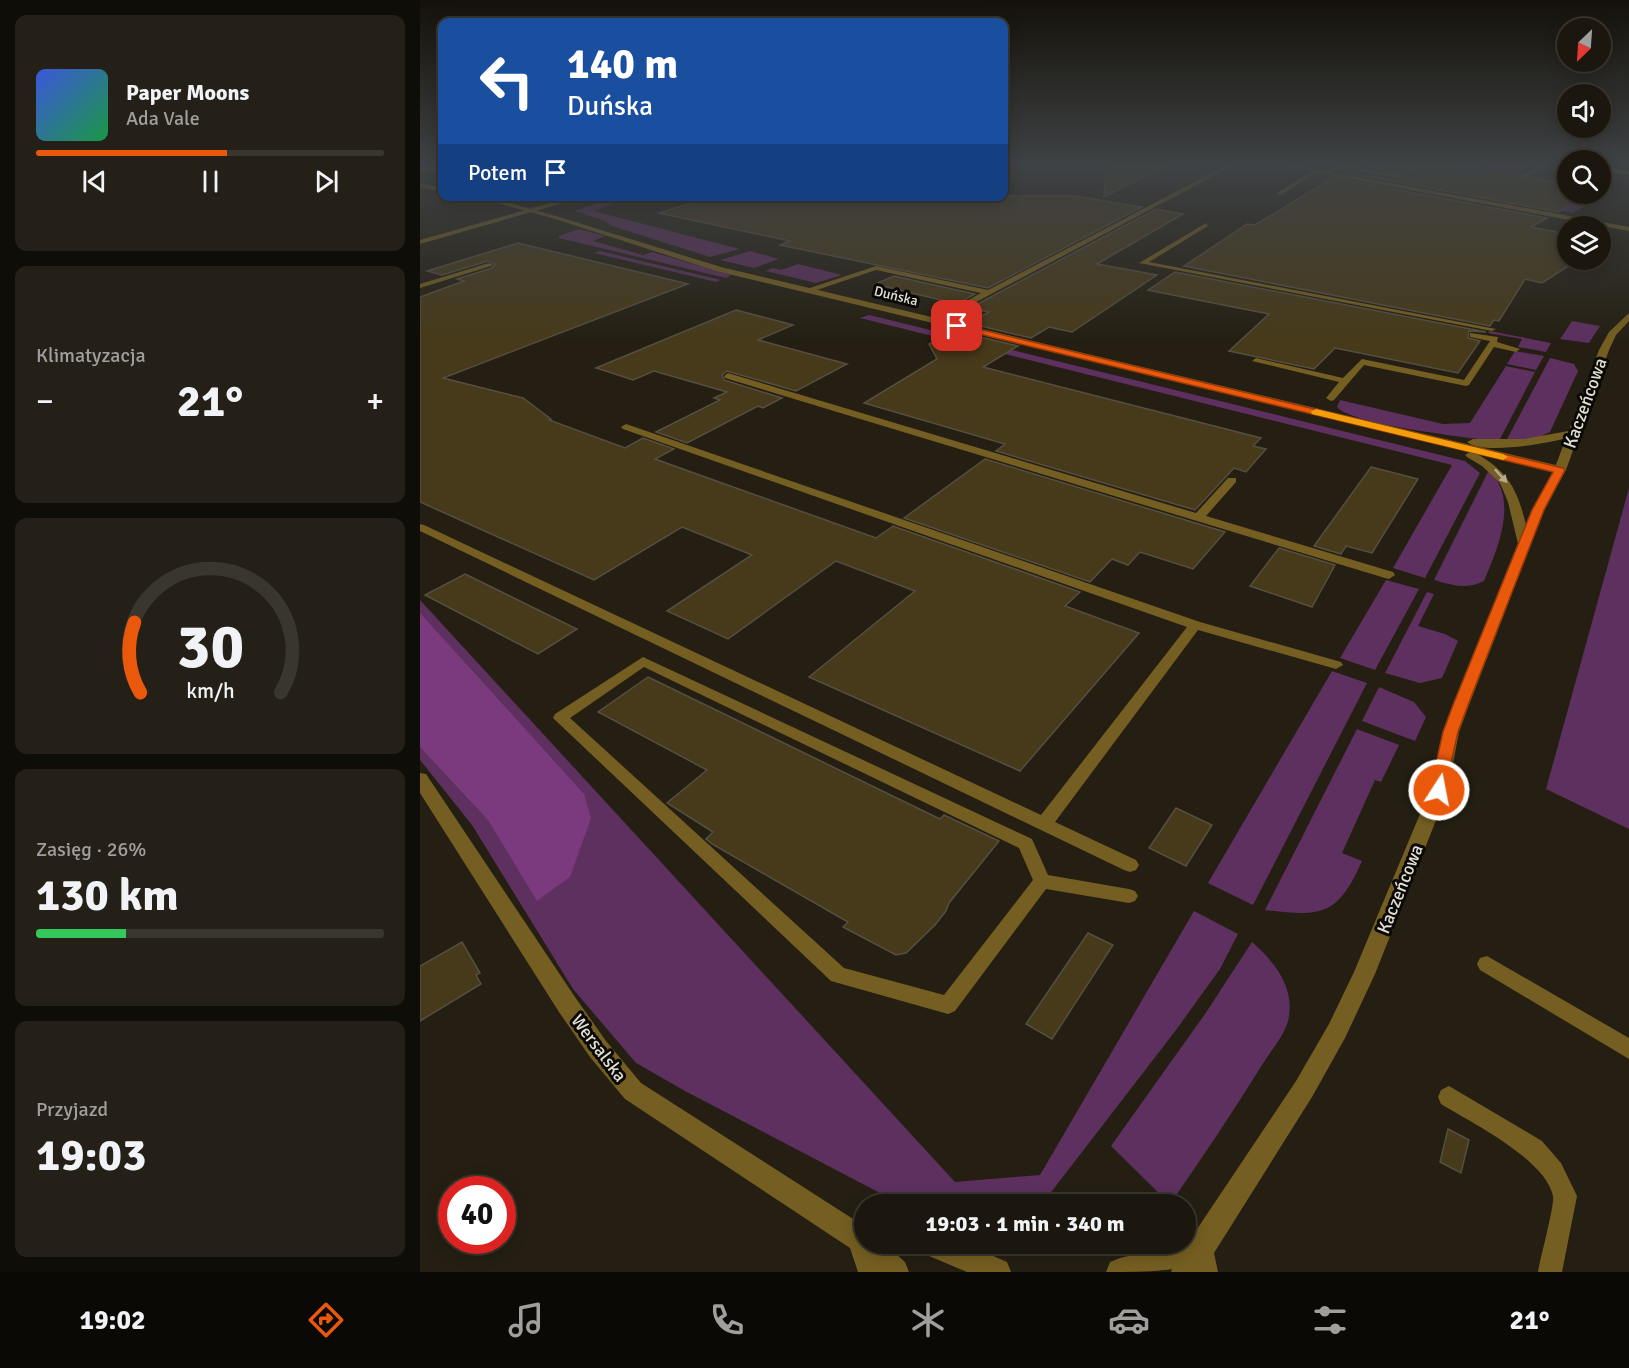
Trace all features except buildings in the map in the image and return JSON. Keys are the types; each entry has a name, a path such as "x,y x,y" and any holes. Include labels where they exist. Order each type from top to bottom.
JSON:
{"street":[{"path":"420,242 488,223"},
{"name":"Duńska","path":"572,223 697,263 1560,470"},
{"path":"1599,223 1629,229"},
{"name":"Kaczeńcowa","path":"1196,1265 1304,1089 1337,1031 1364,974 1435,801 1451,732 1538,510 1560,470 1604,350 1612,334 1629,316"},
{"path":"1431,440 1519,445 1574,433"},
{"path":"1431,440 1467,453 1501,473 1511,492 1524,545"},
{"name":"Wersalska","path":"420,779 472,855 578,1023 608,1064 633,1091 854,1234"},
{"path":"867,1254 872,1272"},
{"name":"Wersalska","path":"877,1254 896,1272"},
{"path":"958,1254 996,1272"},
{"path":"1120,1272 1196,1265"}],"lane":[{"path":"962,306 1119,223"},
{"path":"1206,225 1143,263 1492,329"},
{"path":"420,286 489,265"},
{"path":"808,290 876,268 988,292"},
{"path":"1331,398 1362,362 1466,383 1495,339 1368,315"},
{"path":"1492,344 1516,349"},
{"path":"1256,361 1345,381"},
{"path":"728,376 1389,575"},
{"path":"626,427 1195,625 1336,665"},
{"path":"1198,517 1232,480"},
{"path":"420,527 1130,864"},
{"path":"1045,822 1195,625"},
{"path":"643,661 1026,844 1042,881 948,1005 838,975 560,718 643,661"},
{"path":"1042,881 1129,896"},
{"path":"1487,964 1629,1049"},
{"path":"1449,1097 1534,1149 1553,1171 1564,1196 1550,1272"}],"shaded area":[{"path":"608,223 641,223 740,249 710,257"},
{"path":"579,229 605,236 593,241 643,255 652,252 731,275 726,278 559,238 559,236"},
{"path":"600,251 721,280 716,282 594,253"},
{"path":"750,251 779,259 754,268 720,260"},
{"path":"798,264 842,275 816,283 766,271 773,268 781,270"},
{"path":"869,315 1465,461 1480,473 1425,578 1393,568 1452,465 860,318"},
{"path":"1572,321 1600,326 1589,343 1560,339"},
{"path":"1490,331 1551,343 1546,352 1518,347 1522,339 1488,333"},
{"path":"1515,351 1544,356 1536,370 1507,364"},
{"path":"1550,358 1574,364 1578,371 1550,432 1537,438 1506,441"},
{"path":"1506,366 1535,372 1499,441 1387,425 1346,413 1337,407 1340,400 1443,424 1470,423"},
{"path":"1489,470 1498,482 1503,495 1504,509 1500,539 1484,581 1465,586 1434,580"},
{"path":"1629,488 1629,829 1546,789"},
{"path":"1386,580 1419,589 1375,670 1340,658"},
{"path":"1427,592 1434,594 1418,626 1445,634 1458,641 1442,678 1420,683 1385,673"},
{"path":"420,600 955,1182 1040,1175 1194,911 1238,934 1220,969 1176,1030 1050,1194 882,1194 636,1063 573,989 472,825 420,760"},
{"path":"420,613 584,794 591,818 570,877 537,901 488,820 420,747"},
{"path":"1332,671 1367,683 1253,905 1208,883"},
{"path":"1379,687 1414,702 1426,717 1415,741 1362,721"},
{"path":"1357,729 1399,745 1381,782 1375,780 1342,853 1362,861 1353,879 1336,903 1326,909 1300,913 1265,910"},
{"path":"1252,942 1276,967 1282,977 1289,998 1288,1021 1276,1044 1177,1194 1160,1194 1111,1146 1205,1014"}],"slow traffic":[{"path":"1316,412 1503,457"}],"route":[{"path":"957,326 1560,470 1538,510 1461,705 1451,732 1439,790"}]}
